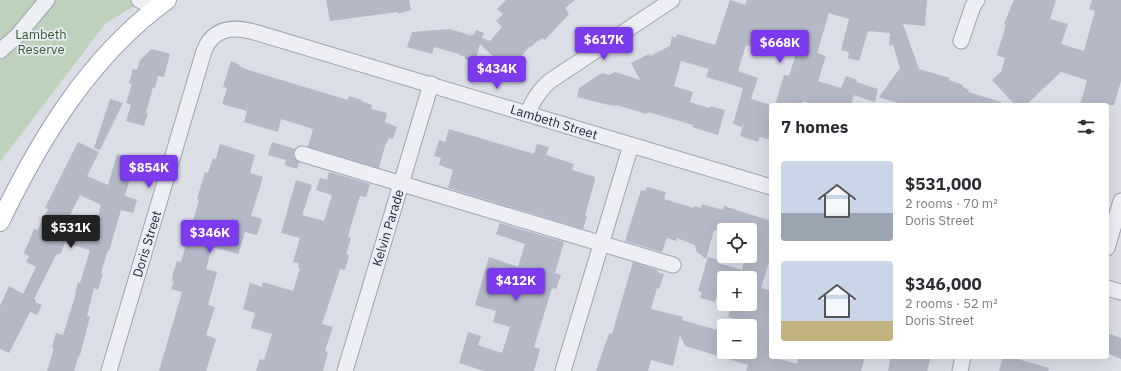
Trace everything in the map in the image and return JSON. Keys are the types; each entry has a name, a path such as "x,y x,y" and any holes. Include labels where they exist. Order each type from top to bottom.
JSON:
{"main road":[{"path":"0,222 37,150 73,95 114,46 141,20 161,4"}],"street":[{"path":"0,51 17,36 47,0"},
{"path":"139,0 161,4"},
{"path":"527,114 536,96 550,80 672,0"},
{"path":"961,41 973,6 977,0"},
{"name":"Lambeth Street","path":"222,32 237,28 254,32 769,186"},
{"name":"Doris Street","path":"109,371 206,44 222,32"},
{"name":"Kelvin Parade","path":"345,371 431,84"},
{"path":"563,371 631,145"},
{"path":"302,154 674,265"},
{"path":"1109,241 1121,201"},
{"path":"1109,289 1121,292"},
{"path":"960,371 963,359"}],"green space":[{"name":"Lambeth Reserve","path":"0,0 144,0 105,24 0,162"}],"building":[{"path":"326,0 409,0 411,10 398,14 398,12 330,21"},
{"path":"506,0 575,0 565,8 569,14 545,40 542,38 531,47 530,46 518,60 512,55 505,62 498,56 495,58 480,44 475,62 465,59 465,57 459,54 434,47 432,54 407,47 412,32 450,29 472,36 470,34 474,35 476,30 484,33 482,38 490,41 502,27 496,21 503,14 497,9"},
{"path":"730,0 745,5 747,0 927,0 925,26 903,24 919,69 950,78 949,80 963,85 963,87 969,90 968,92 1001,103 897,103 879,97 900,68 893,45 889,46 890,33 868,31 859,61 848,58 849,52 841,50 849,19 829,13 817,53 826,56 818,81 841,88 846,76 857,80 856,82 878,89 875,102 854,95 852,103 808,103 803,101 802,103 776,103 784,75 789,76 798,47 773,40 769,52 746,45 738,71 758,78 751,99 769,104 769,139 760,137 758,142 740,136 746,115 742,127 733,124 743,88 706,77 709,69 681,61 674,86 693,92 690,102 709,108 710,106 725,110 718,135 692,127 693,125 648,112 647,114 616,105 609,105 577,97 579,88 602,73 609,75 615,72 640,80 631,63 670,46 672,36 676,38 677,34 715,45"},
{"path":"1014,0 1056,0 1050,19 1068,24 1061,44 1084,51 1095,11 1089,9 1092,0 1121,0 1121,81 1114,105 1109,105 1109,103 1081,103 1087,80 1061,72 1028,103 1013,103 992,80 1001,72 1005,58 998,56 997,54 1006,25 1004,24"},
{"path":"152,49 170,54 164,77 158,76 155,88 153,87 144,126 126,121 131,105 126,103 132,84 129,83 133,69 137,70 140,60"},
{"path":"231,61 245,69 348,100 349,96 362,100 361,101 372,105 371,109 387,113 385,122 397,127 393,139 389,138 385,146 379,168 308,147 313,129 281,119 278,132 244,122 247,111 222,104 227,88 223,87"},
{"path":"110,99 123,103 100,150 94,148"},
{"path":"449,129 534,154 537,144 549,147 546,155 574,164 572,170 595,177 583,229 448,188 453,170 439,165 441,158 434,156 439,140 445,142"},
{"path":"78,142 99,152 87,176 108,185 117,154 133,158 130,166 133,167 125,196 137,200 133,213 121,210 101,273 103,273 98,290 94,288 87,316 90,317 80,355 74,371 47,371 54,348 52,347 56,333 63,335 78,282 80,283 90,250 65,243 61,253 56,255 34,299 36,300 35,302 42,305 37,315 30,312 9,353 0,349 0,306 9,286 23,294 36,267 26,262 29,256 24,253 34,229 38,230 48,209 45,208","holes":["80,195 101,205 96,225 93,227 68,219"]},
{"path":"272,142 295,149 293,156 299,162 297,169 285,165 286,160 268,155"},
{"path":"220,144 255,155 250,173 263,177 251,216 262,219 257,235 245,232 238,254 212,247 206,269 217,272 208,305 215,307 206,335 216,339 206,371 159,371 182,292 171,289 174,281 172,281 173,273 177,261 181,262 199,200 197,199 205,172 208,173 213,158 216,159"},
{"path":"329,172 370,184 366,197 360,196 348,237 351,238 346,254 349,255 345,270 340,269 322,324 333,327 325,351 328,352 323,371 256,371 260,359 264,360 272,334 251,328 255,313 243,309 250,283 262,287 263,282 293,291 300,268 298,267 299,263 293,262 300,238 281,233 296,180 312,185 302,215 324,221 332,195 316,190 320,178 327,180"},
{"path":"647,187 666,192 664,199 694,208 695,206 701,208 702,204 723,210 724,206 769,220 769,262 761,288 769,290 769,359 778,359 797,364 798,359 864,359 861,371 746,371 748,365 728,359 757,359 757,319 735,319 728,317 730,311 757,311 757,271 717,271 717,295 715,302 700,298 702,292 698,291 708,257 717,259 717,263 742,270 744,263 757,263 757,223 717,223 717,231 714,230 706,259 697,252 695,245 677,238 676,241 667,238 662,252 625,241 641,190 645,191"},
{"path":"500,223 564,242 555,273 561,275 556,289 552,288 534,347 540,349 534,371 484,371 459,363 468,332 481,336 478,345 502,353 510,327 493,322 496,311 475,305 489,257 518,267 525,244 496,234"},
{"path":"633,262 657,270 659,273 664,274 659,289 657,288 651,309 683,317 682,320 717,330 717,356 685,346 680,335 673,366 651,360 648,371 596,371 609,333 612,334"},
{"path":"1109,334 1121,338 1121,359 1109,354"},
{"path":"891,359 930,359 927,371 888,371"},
{"path":"1002,359 1018,359 1049,368 1048,371 999,371"}]}
